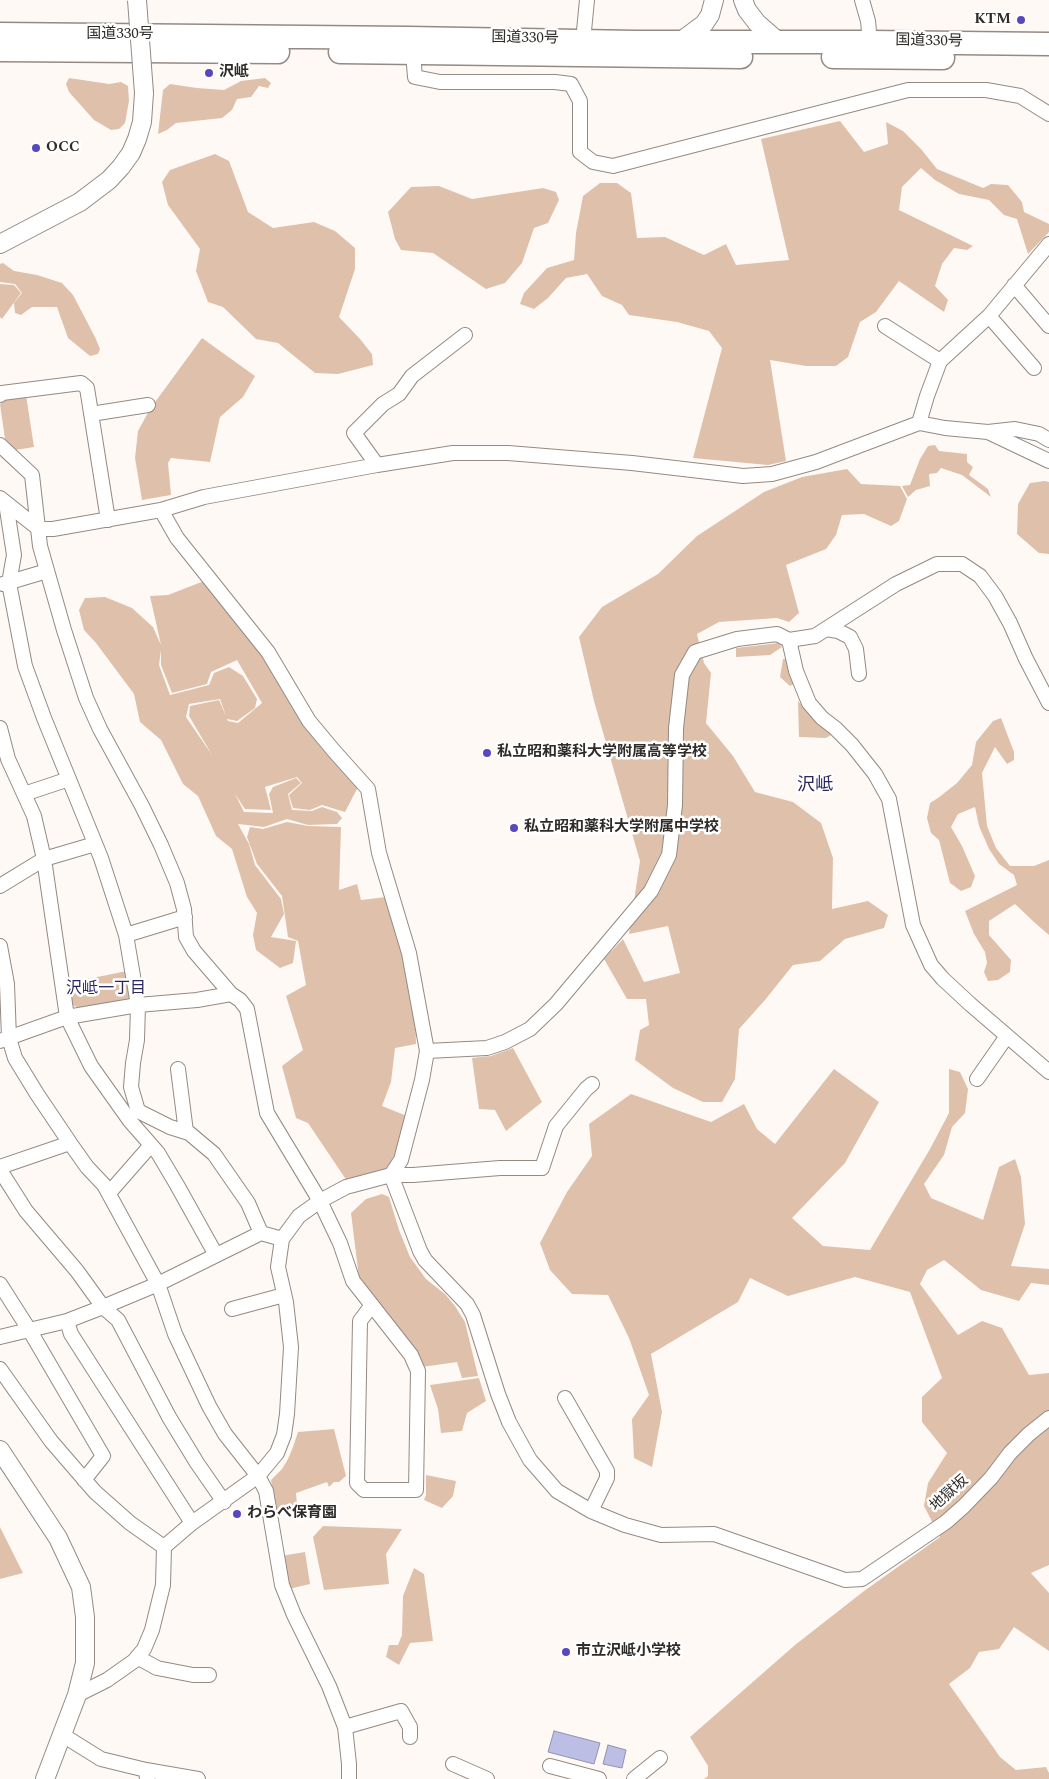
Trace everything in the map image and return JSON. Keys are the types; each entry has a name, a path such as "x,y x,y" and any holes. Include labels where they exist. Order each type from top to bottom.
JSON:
{"highway":[{"name":"国道330号","path":"0,34 780,43 1049,44"},
{"name":"国道330号","path":"0,50 1049,60"}],"street":[{"path":"0,244 80,202 109,180 126,160 137,139 142,122 144,93 137,0"},
{"path":"583,40 587,0"},
{"path":"681,41 704,24 710,15 714,0"},
{"path":"743,0 756,23 780,43"},
{"path":"862,0 868,21 870,42"},
{"path":"413,53 415,78 440,82 555,82 571,84 580,101 580,152 593,162 613,166 908,90 986,90 1020,96 1049,114"},
{"path":"919,423 940,361 990,316 1014,285 1046,252"},
{"path":"1014,285 1049,326"},
{"path":"990,316 1034,368"},
{"path":"885,326 940,361"},
{"path":"376,465 354,432 383,404 399,394 412,376 465,335"},
{"path":"0,396 2,392 81,383 87,388 108,520"},
{"path":"91,414 148,405"},
{"path":"3,500 39,529 53,529 161,510 204,497 376,465 454,453 508,453 632,463 743,476 772,474 816,462 919,423 944,428 988,432 1015,430 1039,434 1049,440"},
{"path":"988,432 1049,461"},
{"path":"0,446 32,475 40,546 86,698 100,729 142,806 177,883 184,908 186,937 194,951 231,994 240,1000 247,1009 267,1113 320,1201 340,1243 353,1281 411,1354 418,1371 416,1490 364,1490 357,1483 360,1321 372,1305"},
{"path":"3,500 14,555 4,584 25,666 95,844 126,935 138,1005 137,1040 133,1063 132,1087 138,1111 170,1128 186,1132 214,1154 248,1203 262,1233"},
{"path":"161,510 177,538 268,652 309,721 368,789 380,853 409,953 427,1051 422,1080 401,1160 392,1174"},
{"path":"427,1051 487,1048 505,1042 530,1029 556,1004 651,891 669,855 676,805 676,728 682,675 695,652 737,640 777,634 789,640 816,636 896,584 937,564 962,564 980,576 995,596 1049,703"},
{"path":"4,584 47,571"},
{"path":"826,629 838,630 850,637 856,649 859,674"},
{"path":"789,640 796,671 809,703 822,718 852,745 875,774 889,799 913,925 931,965 943,979 1049,1072"},
{"path":"0,728 4,761 24,794 34,816 44,859 67,1017 91,1066 130,1121 158,1153 178,1184 216,1255"},
{"path":"24,794 69,779"},
{"path":"0,886 44,859 95,844"},
{"path":"126,935 185,917"},
{"path":"0,946 7,984 4,1039 37,1094 70,1143 109,1193 158,1284 176,1334 209,1406 225,1434 258,1476 266,1491 282,1585 294,1615 330,1686 345,1727 349,1779"},
{"path":"4,1039 67,1017 138,1005 197,1000 231,994"},
{"path":"977,1079 1008,1036"},
{"path":"178,1069 186,1132"},
{"path":"77,1695 107,1680 137,1657 144,1649 152,1630 163,1585 164,1547 258,1476 277,1453 284,1434 287,1414 291,1347 278,1266 282,1239 299,1216 320,1201 346,1187 392,1174 413,1175 500,1168 542,1168 556,1126 592,1084"},
{"path":"70,1143 0,1168 26,1211 77,1272 103,1307 118,1320 169,1416 197,1463 224,1502"},
{"path":"109,1193 151,1145"},
{"path":"392,1174 425,1260 467,1304 473,1316 509,1422 530,1460 557,1491 591,1511 607,1478 606,1471 566,1398"},
{"path":"0,1337 67,1321 103,1307 158,1284 262,1233 282,1239"},
{"path":"0,1284 30,1331 103,1456 84,1480"},
{"path":"232,1309 284,1294"},
{"path":"67,1321 71,1334 192,1524"},
{"path":"0,1369 51,1441 95,1492 130,1523 164,1547"},
{"name":"地獄坂","path":"591,1511 626,1525 661,1535 714,1534 845,1580 862,1579 946,1522 964,1506 1029,1434 1049,1418"},
{"path":"0,1450 58,1538 81,1587 85,1617 85,1663 77,1695 45,1779"},
{"path":"137,1657 157,1668 193,1675 209,1675"},
{"path":"345,1727 401,1711 410,1727 410,1737"},
{"path":"61,1734 101,1759 146,1774 198,1779"},
{"path":"634,1779 660,1758"},
{"path":"453,1764 488,1779"},
{"path":"550,1766 599,1779"}],"shaded area":[{"path":"69,78 109,84 121,82 128,86 129,101 125,123 119,129 111,130 94,120 69,92 66,84"},
{"path":"265,78 271,83 268,88 259,86 251,97 237,99 232,110 222,118 176,123 158,134 163,90 170,84 224,90 241,81"},
{"path":"840,121 864,152 888,144 886,122 903,131 937,169 983,188 991,184 1008,185 1022,202 1024,212 1049,224 1049,232 1028,254 1017,219 1004,215 989,200 959,194 935,180 921,168 902,187 899,210 973,246 967,250 954,248 942,264 935,286 948,300 944,312 899,281 876,312 860,322 848,357 836,366 806,366 770,360 786,461 768,465 693,458 722,348 709,331 677,322 629,315 622,305 602,296 587,274 566,278 548,298 534,309 520,304 524,293 547,268 574,260 576,233 583,196 600,183 617,183 631,193 637,238 665,237 704,255 726,244 736,265 789,260 761,139"},
{"path":"215,154 229,161 248,212 273,228 314,222 335,231 355,248 355,269 339,317 372,354 373,365 338,374 315,373 278,343 256,339 223,307 208,302 196,271 200,249 168,205 162,182 170,170"},
{"path":"439,186 472,199 543,188 556,192 559,200 548,223 534,228 522,263 505,283 486,289 433,253 401,250 395,239 388,212 411,187"},
{"path":"3,263 14,271 37,275 62,283 73,295 95,337 100,349 98,354 90,356 68,338 57,307 32,307 21,315 15,313 14,303 22,293 15,284 0,282 0,264"},
{"path":"0,284 14,285 21,293 2,319 0,317"},
{"path":"202,338 255,376 243,397 220,417 210,462 171,458 168,463 171,495 142,500 135,458 138,431 150,409"},
{"path":"26,395 34,447 16,450 5,439 0,404 8,398"},
{"path":"935,445 939,451 967,454 967,462 973,467 969,475 988,489 991,497 962,475 941,468 937,473 929,474 930,486 916,490 908,497 902,486 910,485 920,459 928,446"},
{"path":"847,469 861,484 900,486 907,499 899,521 891,526 864,514 842,515 836,535 826,549 786,565 799,613 789,622 777,618 719,622 697,634 704,663 711,673 706,723 733,756 755,792 793,802 821,823 833,858 832,909 868,901 888,915 884,928 845,939 820,961 793,965 739,1029 735,1079 722,1102 703,1102 673,1088 635,1060 640,1030 649,1025 646,999 627,999 604,959 623,939 644,982 680,973 668,926 629,934 640,861 594,701 579,637 602,607 658,574 697,536 764,492 802,477"},
{"path":"1049,482 1049,554 1039,553 1017,534 1018,504 1030,483"},
{"path":"204,581 237,616 358,787 345,812 322,805 310,810 293,808 289,795 302,783 297,777 265,787 271,810 245,809 235,794 244,812 273,813 269,794 273,787 296,778 301,783 288,794 292,810 312,811 322,807 337,812 342,818 337,824 308,825 287,819 264,827 238,824 249,844 255,865 281,899 284,914 271,937 296,941 293,963 280,968 256,950 253,935 257,913 247,897 232,849 216,836 198,796 183,784 161,740 140,722 134,694 84,630 79,610 85,598 105,597 132,608 153,627 161,645 150,596 168,595","holes":["161,650 161,665 172,693 207,684 211,672 237,660 262,703 238,723 228,721 227,719 237,721 255,708 257,699 243,676 229,667 214,673 209,685 170,695 159,665","220,699 226,716 219,700 190,706 189,716 212,755 186,717 189,704"]},
{"path":"779,643 782,647 770,655 736,657 736,648"},
{"path":"783,659 786,659 789,674 794,684 790,686 780,677"},
{"path":"798,701 831,735 826,738 799,737"},
{"path":"1001,718 1014,752 1014,760 1007,764 995,747 982,773 987,826 996,848 1010,866 1034,866 1049,860 1049,935 1015,904 989,921 989,935 1011,960 1010,972 998,980 988,981 984,972 987,963 985,952 974,934 965,911 1017,885 1014,875 999,864 989,849 979,826 975,807 958,814 951,827 962,846 975,876 971,887 961,891 950,883 939,840 931,833 927,818 930,803 957,783 972,765 976,742 993,721"},
{"path":"287,822 308,826 341,827 339,890 357,884 361,900 386,897 405,957 415,1004 416,1044 395,1048 391,1082 382,1106 407,1116 400,1145 386,1170 347,1181 308,1123 296,1118 282,1066 303,1050 286,996 306,985 298,941 288,937 282,896 257,864 247,837 250,827 263,829"},
{"path":"127,971 131,1001 82,1009 72,1005 67,983"},
{"path":"513,1048 542,1102 506,1131 495,1110 479,1109 472,1058 491,1056"},
{"path":"834,1069 879,1102 845,1163 792,1218 823,1246 870,1250 930,1149 949,1113 949,1069 960,1072 968,1089 965,1113 952,1127 944,1155 924,1184 931,1198 983,1220 999,1167 1015,1159 1021,1177 1025,1224 1011,1266 1049,1269 1049,1285 1031,1283 1019,1301 981,1290 944,1260 927,1270 920,1284 958,1335 982,1321 1002,1328 1029,1375 1049,1373 1049,1565 1031,1573 1049,1593 1049,1651 1014,1627 999,1649 979,1652 970,1668 949,1684 1000,1757 1016,1770 1046,1767 1049,1779 704,1779 708,1776 708,1766 690,1737 795,1645 864,1591 940,1537 924,1506 928,1483 947,1453 922,1422 922,1397 942,1378 910,1292 855,1277 788,1296 750,1278 738,1302 651,1354 662,1412 652,1467 634,1458 632,1419 649,1395 629,1338 608,1295 572,1294 550,1270 540,1243 567,1192 592,1156 589,1124 631,1094 711,1122 744,1104 757,1129 775,1144"},
{"path":"382,1194 389,1197 410,1257 426,1279 445,1294 465,1322 478,1376 462,1378 457,1362 422,1367 415,1348 376,1302 359,1278 351,1213 366,1199"},
{"path":"479,1378 486,1401 467,1413 462,1431 441,1433 438,1409 430,1385"},
{"path":"334,1429 346,1476 329,1487 327,1482 296,1493 297,1504 293,1512 276,1514 271,1480 282,1469 288,1459 298,1432"},
{"path":"426,1475 456,1481 453,1496 442,1508 424,1500 426,1495"},
{"path":"323,1526 402,1529 386,1554 389,1584 324,1590 313,1537"},
{"path":"0,1527 23,1573 0,1579"},
{"path":"305,1552 310,1584 289,1589 281,1556"},
{"path":"414,1568 424,1574 433,1641 410,1643 399,1665 386,1657 389,1645 398,1645 402,1635 403,1596"}],"water":[{"path":"554,1731 600,1743 594,1764 548,1752"},
{"path":"608,1745 626,1750 622,1768 603,1764"}],"place":[{"name":"KTM","path":"1021,20"},
{"name":"沢岻","path":"209,73"},
{"name":"OCC","path":"36,148"},
{"name":"私立昭和薬科大学附属高等学校","path":"487,753"},
{"name":"私立昭和薬科大学附属中学校","path":"514,828"},
{"name":"わらべ保育園","path":"237,1514"},
{"name":"市立沢岻小学校","path":"566,1652"}],"district":[{"name":"沢岻","path":"815,786"},
{"name":"沢岻一丁目","path":"106,990"}]}
